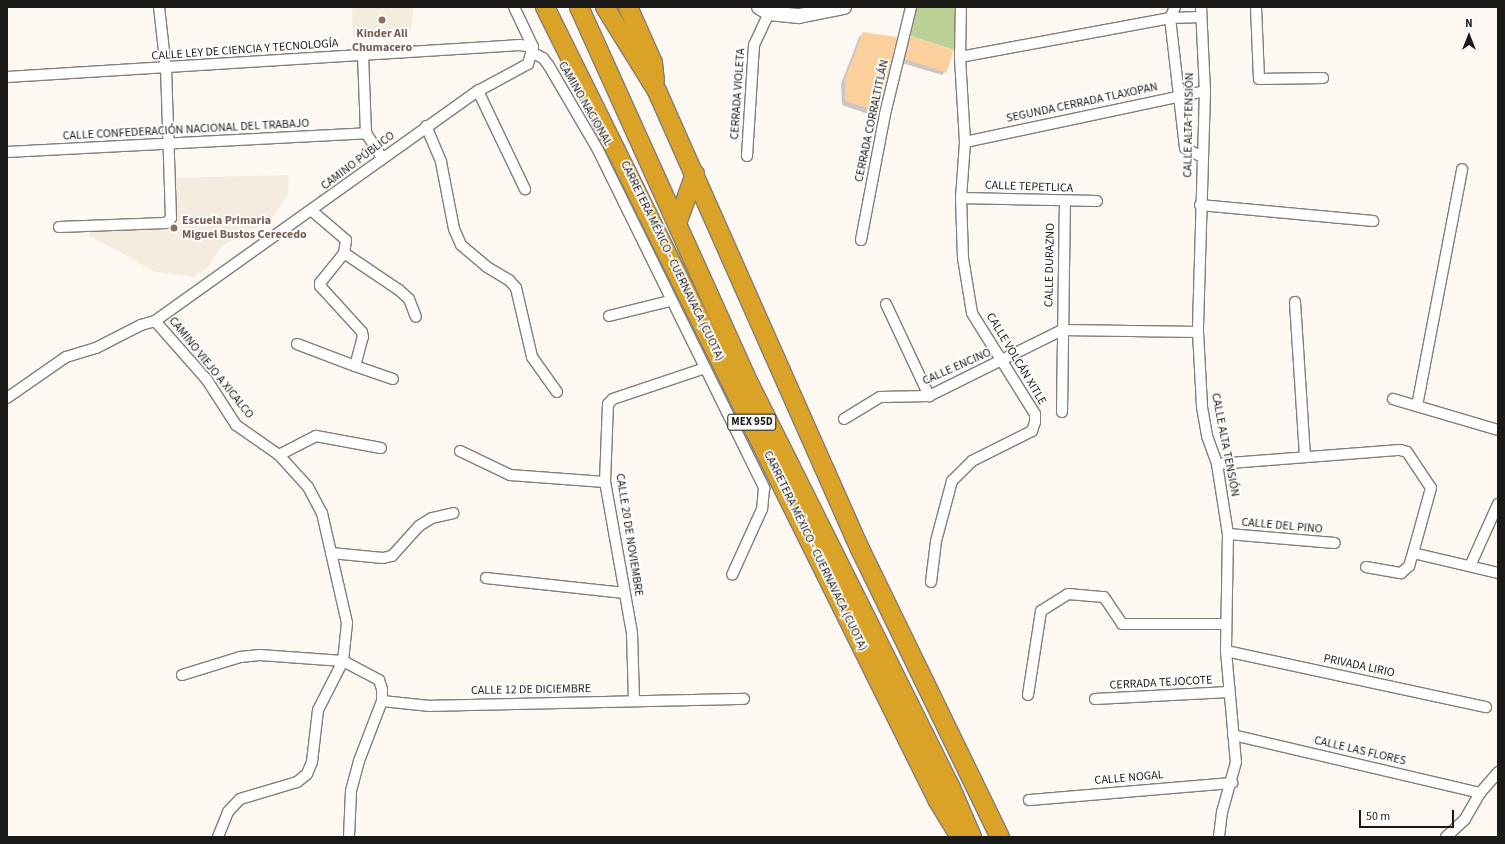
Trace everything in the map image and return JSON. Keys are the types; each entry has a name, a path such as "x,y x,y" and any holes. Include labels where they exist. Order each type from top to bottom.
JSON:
{"highway":[{"name":"CARRETERA MÉXICO - CUERNAVACA (CUOTA)","path":"545,7 938,801 960,837"},
{"path":"579,7 746,377 951,788 972,837"},
{"path":"587,7 745,367 804,478 832,521 860,549"},
{"path":"605,7 657,91 860,549 1000,837"},
{"path":"628,7 653,63 657,91"},
{"path":"679,218 695,174"}],"street":[{"path":"60,227 166,223 171,218 166,69 159,7"},
{"path":"514,7 533,50"},
{"path":"764,10 798,16 844,7"},
{"name":"CERRADA CORRALTITLÁN","path":"861,240 886,114 911,7"},
{"name":"CALLE VOLCÁN XITLE","path":"931,582 936,541 952,481 972,461 1032,430 1035,422 1035,414 972,313 963,258 961,198 965,142 960,58 961,7"},
{"path":"1175,7 1170,18 1177,96 1185,148 1202,157"},
{"path":"1256,7 1259,79 1323,78"},
{"name":"CERRADA VIOLETA","path":"747,156 754,45 764,10"},
{"path":"960,58 1201,12"},
{"name":"CALLE ALTA TENSIÓN","path":"1201,12 1205,91 1200,205 1198,332 1202,407 1207,436 1217,464 1228,534 1226,651 1236,762 1232,782 1222,812 1219,837"},
{"name":"CALLE LEY DE CIENCIA Y TECNOLOGÍA","path":"7,77 166,69 520,46 533,50"},
{"name":"CAMINO PÚBLICO","path":"7,398 66,357 96,348 141,325 155,321 312,211 426,126 478,91 528,64 533,50"},
{"name":"CAMINO NACIONAL","path":"533,50 543,58 549,66 598,150 670,301 727,409 764,488 765,500 732,575"},
{"path":"363,55 366,133 382,158"},
{"path":"478,91 525,189"},
{"name":"SEGUNDA CERRADA TLAXOPAN","path":"965,142 1205,91"},
{"path":"426,126 441,162 454,229 461,245 487,267 509,280 516,288 532,357 557,392"},
{"name":"CALLE CONFEDERACIÓN NACIONAL DEL TRABAJO","path":"7,152 366,133"},
{"path":"1417,406 1462,169"},
{"name":"CALLE TEPETLICA","path":"961,198 1097,201"},
{"name":"CALLE DURAZNO","path":"1062,412 1065,201"},
{"path":"1200,205 1373,220"},
{"path":"312,211 346,240 344,253 320,283 320,286 362,332 362,342 355,366"},
{"path":"344,253 399,290 409,299 416,317"},
{"path":"609,316 670,301"},
{"path":"1295,302 1305,456"},
{"path":"886,304 929,396"},
{"name":"CAMINO VIEJO A XICALCO","path":"155,321 207,380 236,425 279,455 308,487 322,513 347,623 343,661"},
{"name":"CALLE ENCINO","path":"844,418 880,398 929,396 1003,362 1062,330 1198,332"},
{"path":"297,344 393,379"},
{"name":"CALLE 20 DE NOVIEMBRE","path":"634,700 632,633 605,482 608,404 613,398 705,368"},
{"path":"1393,399 1498,430"},
{"path":"279,455 316,436 381,448"},
{"path":"1217,464 1305,456 1400,450 1411,455 1432,488 1409,566 1401,573 1366,567"},
{"path":"460,451 502,472 522,477 605,482"},
{"path":"1470,566 1498,504"},
{"path":"331,553 383,558 392,556 419,526 432,518 453,513"},
{"name":"CALLE DEL PINO","path":"1228,534 1335,543"},
{"path":"1413,553 1498,572"},
{"path":"486,578 624,593"},
{"path":"1028,695 1041,611 1068,594 1104,597 1122,624 1226,624"},
{"name":"PRIVADA LIRIO","path":"1226,651 1486,707"},
{"path":"182,675 240,656 289,656 343,661 379,680 382,689 382,701 359,761 351,790 349,837"},
{"path":"218,837 228,812 240,799 298,782 307,774 312,762 318,710 343,661"},
{"name":"CERRADA TEJOCOTE","path":"1095,699 1229,692"},
{"name":"CALLE 12 DE DICIEMBRE","path":"382,701 430,706 634,700 744,699"},
{"name":"CALLE LAS FLORES","path":"1233,735 1480,793"},
{"path":"1446,837 1466,818 1480,793 1498,772"},
{"name":"CALLE NOGAL","path":"1029,800 1232,782"}],"shaded area":[{"name":"Kinder Ali Chumacero","path":"352,7 414,7 411,29 353,36"},
{"name":"Escuela Primaria Miguel Bustos Cerecedo","path":"289,175 288,195 270,221 223,245 206,269 193,277 156,272 90,236 89,221 176,217 175,178"}],"green space":[{"path":"916,7 957,7 954,50 911,36"}],"building":[{"path":"863,32 897,37 879,112 845,101 845,79"},
{"path":"911,36 954,50 946,73 904,59"}],"place":[{"name":"Kinder Ali Chumacero","path":"382,20"},
{"name":"Escuela Primaria Miguel Bustos Cerecedo","path":"174,228"}]}
